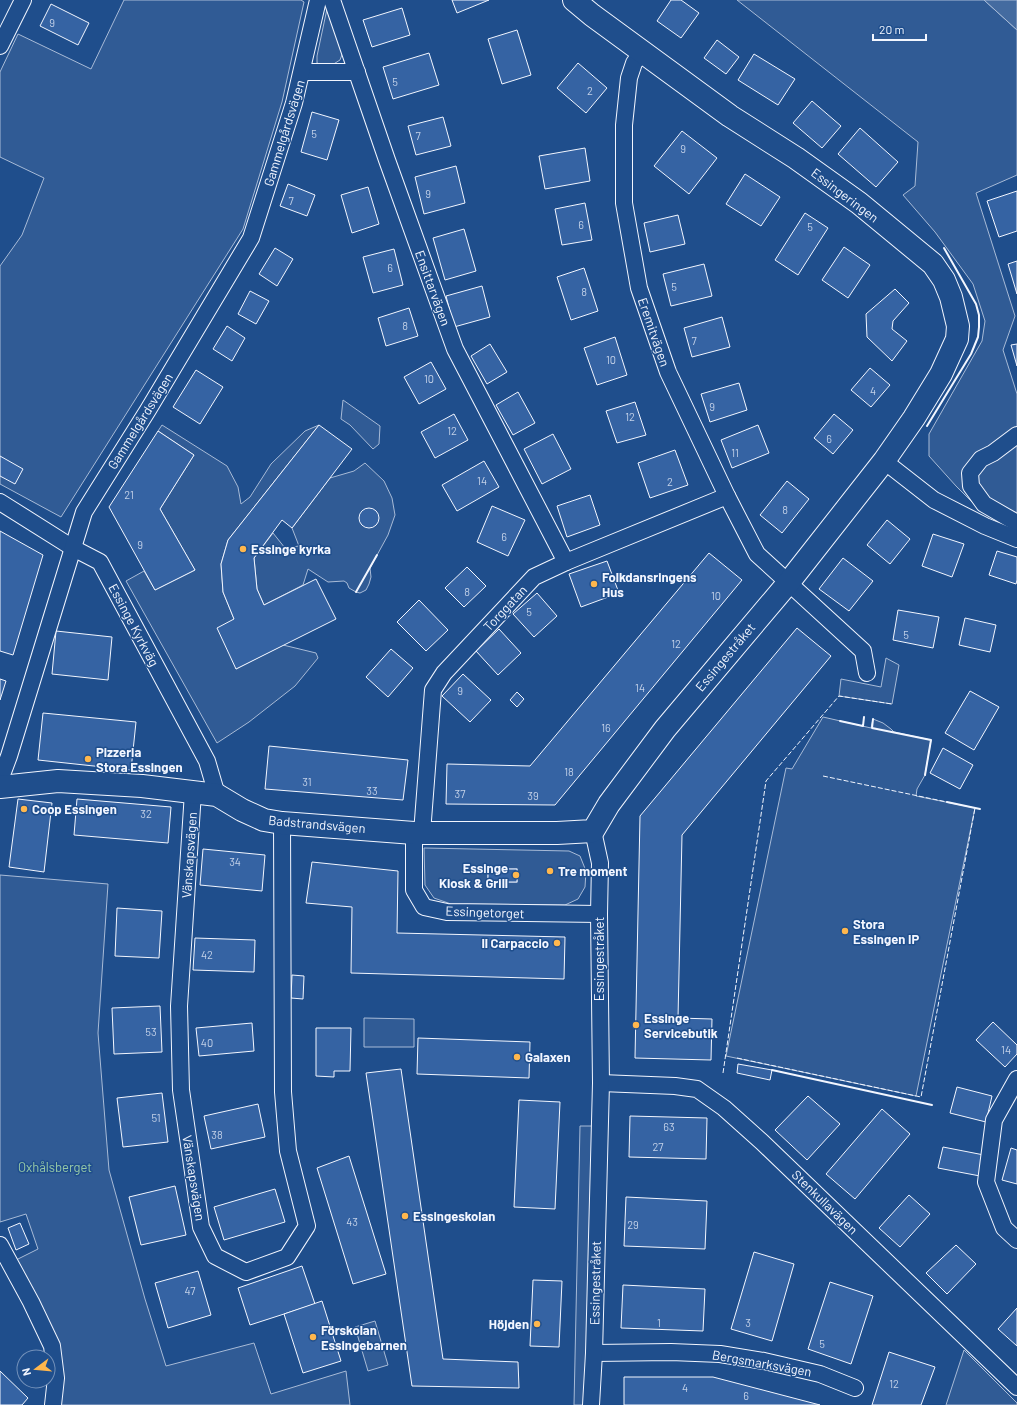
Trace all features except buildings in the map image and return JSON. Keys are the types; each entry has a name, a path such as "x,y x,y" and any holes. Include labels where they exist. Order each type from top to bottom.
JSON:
{"street":[{"path":"0,46 23,0"},
{"name":"Gammelgårdsvägen","path":"0,780 9,756 84,512 148,410 251,238 294,103 318,0"},
{"name":"Ensittarvägen","path":"332,0 454,349 566,562"},
{"name":"Essingeringen","path":"574,0 730,116 796,158 859,204 933,264 944,280 955,311 958,326 957,339 941,374 914,418 884,461"},
{"name":"Eremitvägen","path":"642,52 634,63 629,78 624,125 624,203 639,288 668,372 727,496 757,554 788,582"},
{"name":"Gammelgårdsvägen","path":"302,72 357,72"},
{"path":"1017,435 993,453 981,459 970,472 971,486 984,504 1017,523"},
{"path":"884,461 934,500 985,526 1017,539"},
{"name":"Essingestråket","path":"591,1405 594,1353 601,1084 598,914 600,863 593,831 609,804 665,729 788,582 884,461"},
{"name":"Torggatan","path":"418,833 433,690 444,674 534,577 566,562 727,496"},
{"name":"Essinge Kyrkväg","path":"0,502 74,548 100,562 208,761 217,795"},
{"path":"788,582 863,651 867,673"},
{"name":"Badstrandsvägen","path":"0,786 58,781 142,786 217,795 242,810 264,820 282,823 418,833 557,833 593,831"},
{"name":"Vänskapsvägen","path":"193,792 179,1006 181,1090 201,1227 215,1256 246,1272 287,1257 307,1226 288,1151 282,1092 282,823"},
{"name":"Essingetorget","path":"418,833 414,890 424,906 447,912 598,914"},
{"path":"1017,1079 994,1120 986,1182 1004,1228 1017,1240"},
{"name":"Stenkullavägen","path":"601,1084 675,1086 697,1089 724,1108 762,1142 1017,1387"},
{"path":"0,1245 31,1302 52,1346 56,1378 52,1405"},
{"name":"Bergsmarksvägen","path":"594,1353 671,1352 720,1354 764,1361 820,1374 855,1388"}],"shaded area":[{"path":"124,0 301,0 304,2 282,102 243,229 61,517 0,484 0,266 22,235 44,178 0,157 0,72 18,34 91,69"},
{"path":"737,0 984,0 1017,30 1017,175 976,193 1015,316 1003,350 1017,394 1017,531 978,508 929,456 929,434 982,341 985,321 973,284 935,232 903,195 915,186 918,142"},
{"path":"984,0 1017,0 1017,30"},
{"path":"328,4 343,52 340,60 332,65 323,65 317,63 317,56"},
{"path":"343,400 380,426 379,444 373,449 350,425 341,419"},
{"path":"162,425 227,466 238,487 241,504 250,497 271,464 305,431 319,425 228,540 221,564 223,592 234,619 236,669 283,645 316,653 318,658 295,686 249,722 217,743 126,581 144,571 155,590 195,570 160,509 194,455 158,431"},
{"path":"365,463 384,481 392,498 395,515 388,535 370,568 371,577 366,590 360,593 356,592 349,588 347,583 344,581 328,582 308,569 303,585 264,605 257,589 254,558 273,533 285,548 299,546 292,528 330,478 354,471"},
{"path":"886,658 899,665 892,704 839,696 841,679 881,687"},
{"name":"Stora Essingen IP","path":"823,717 871,728 873,719 883,723 894,732 931,740 925,775 917,789 916,796 975,808 916,1096 726,1056 786,768 792,769"},
{"path":"424,848 569,851 580,856 586,871 585,887 578,899 565,905 451,904 434,898 425,885","holes":["488,869 517,869 517,882 488,882"]},
{"name":"Oxhålsberget","path":"0,875 108,884 98,1033 109,1170 145,1299 166,1366 254,1343 271,1394 346,1371 350,1405 59,1405 61,1397 56,1382 56,1349 45,1349 16,1260 38,1249 26,1214 0,1222"},
{"path":"364,1018 414,1019 414,1047 364,1047"},
{"path":"580,1126 599,1126 589,1405 574,1405"},
{"path":"375,1321 388,1365 368,1371 355,1327"},
{"path":"964,1350 1017,1403 1017,1405 946,1405"}],"fence":[{"path":"723,1073 766,781 839,696 892,704"},
{"path":"823,776 947,802"},
{"path":"737,1058 921,1097 975,808"}],"wall":[{"path":"927,426 971,354 978,337 979,327 979,315 976,304 944,248"},
{"path":"356,592 377,555"},
{"path":"840,721 863,726 864,717"},
{"path":"873,719 872,728 931,740 925,775"},
{"path":"947,802 980,809"},
{"path":"772,1070 932,1105"}],"place":[{"name":"Essinge kyrka","path":"243,549"},
{"name":"Folkdansringens Hus","path":"594,584"},
{"name":"Pizzeria Stora Essingen","path":"88,759"},
{"name":"Coop Essingen","path":"24,809"},
{"name":"Tre moment","path":"550,871"},
{"name":"Essinge Kiosk & Grill","path":"516,875"},
{"name":"Stora Essingen IP","path":"845,931"},
{"name":"Il Carpaccio","path":"557,943"},
{"name":"Essinge Servicebutik","path":"636,1025"},
{"name":"Galaxen","path":"517,1057"},
{"name":"Essingeskolan","path":"405,1216"},
{"name":"Höjden","path":"537,1324"},
{"name":"Förskolan Essingebarnen","path":"313,1337"}]}
